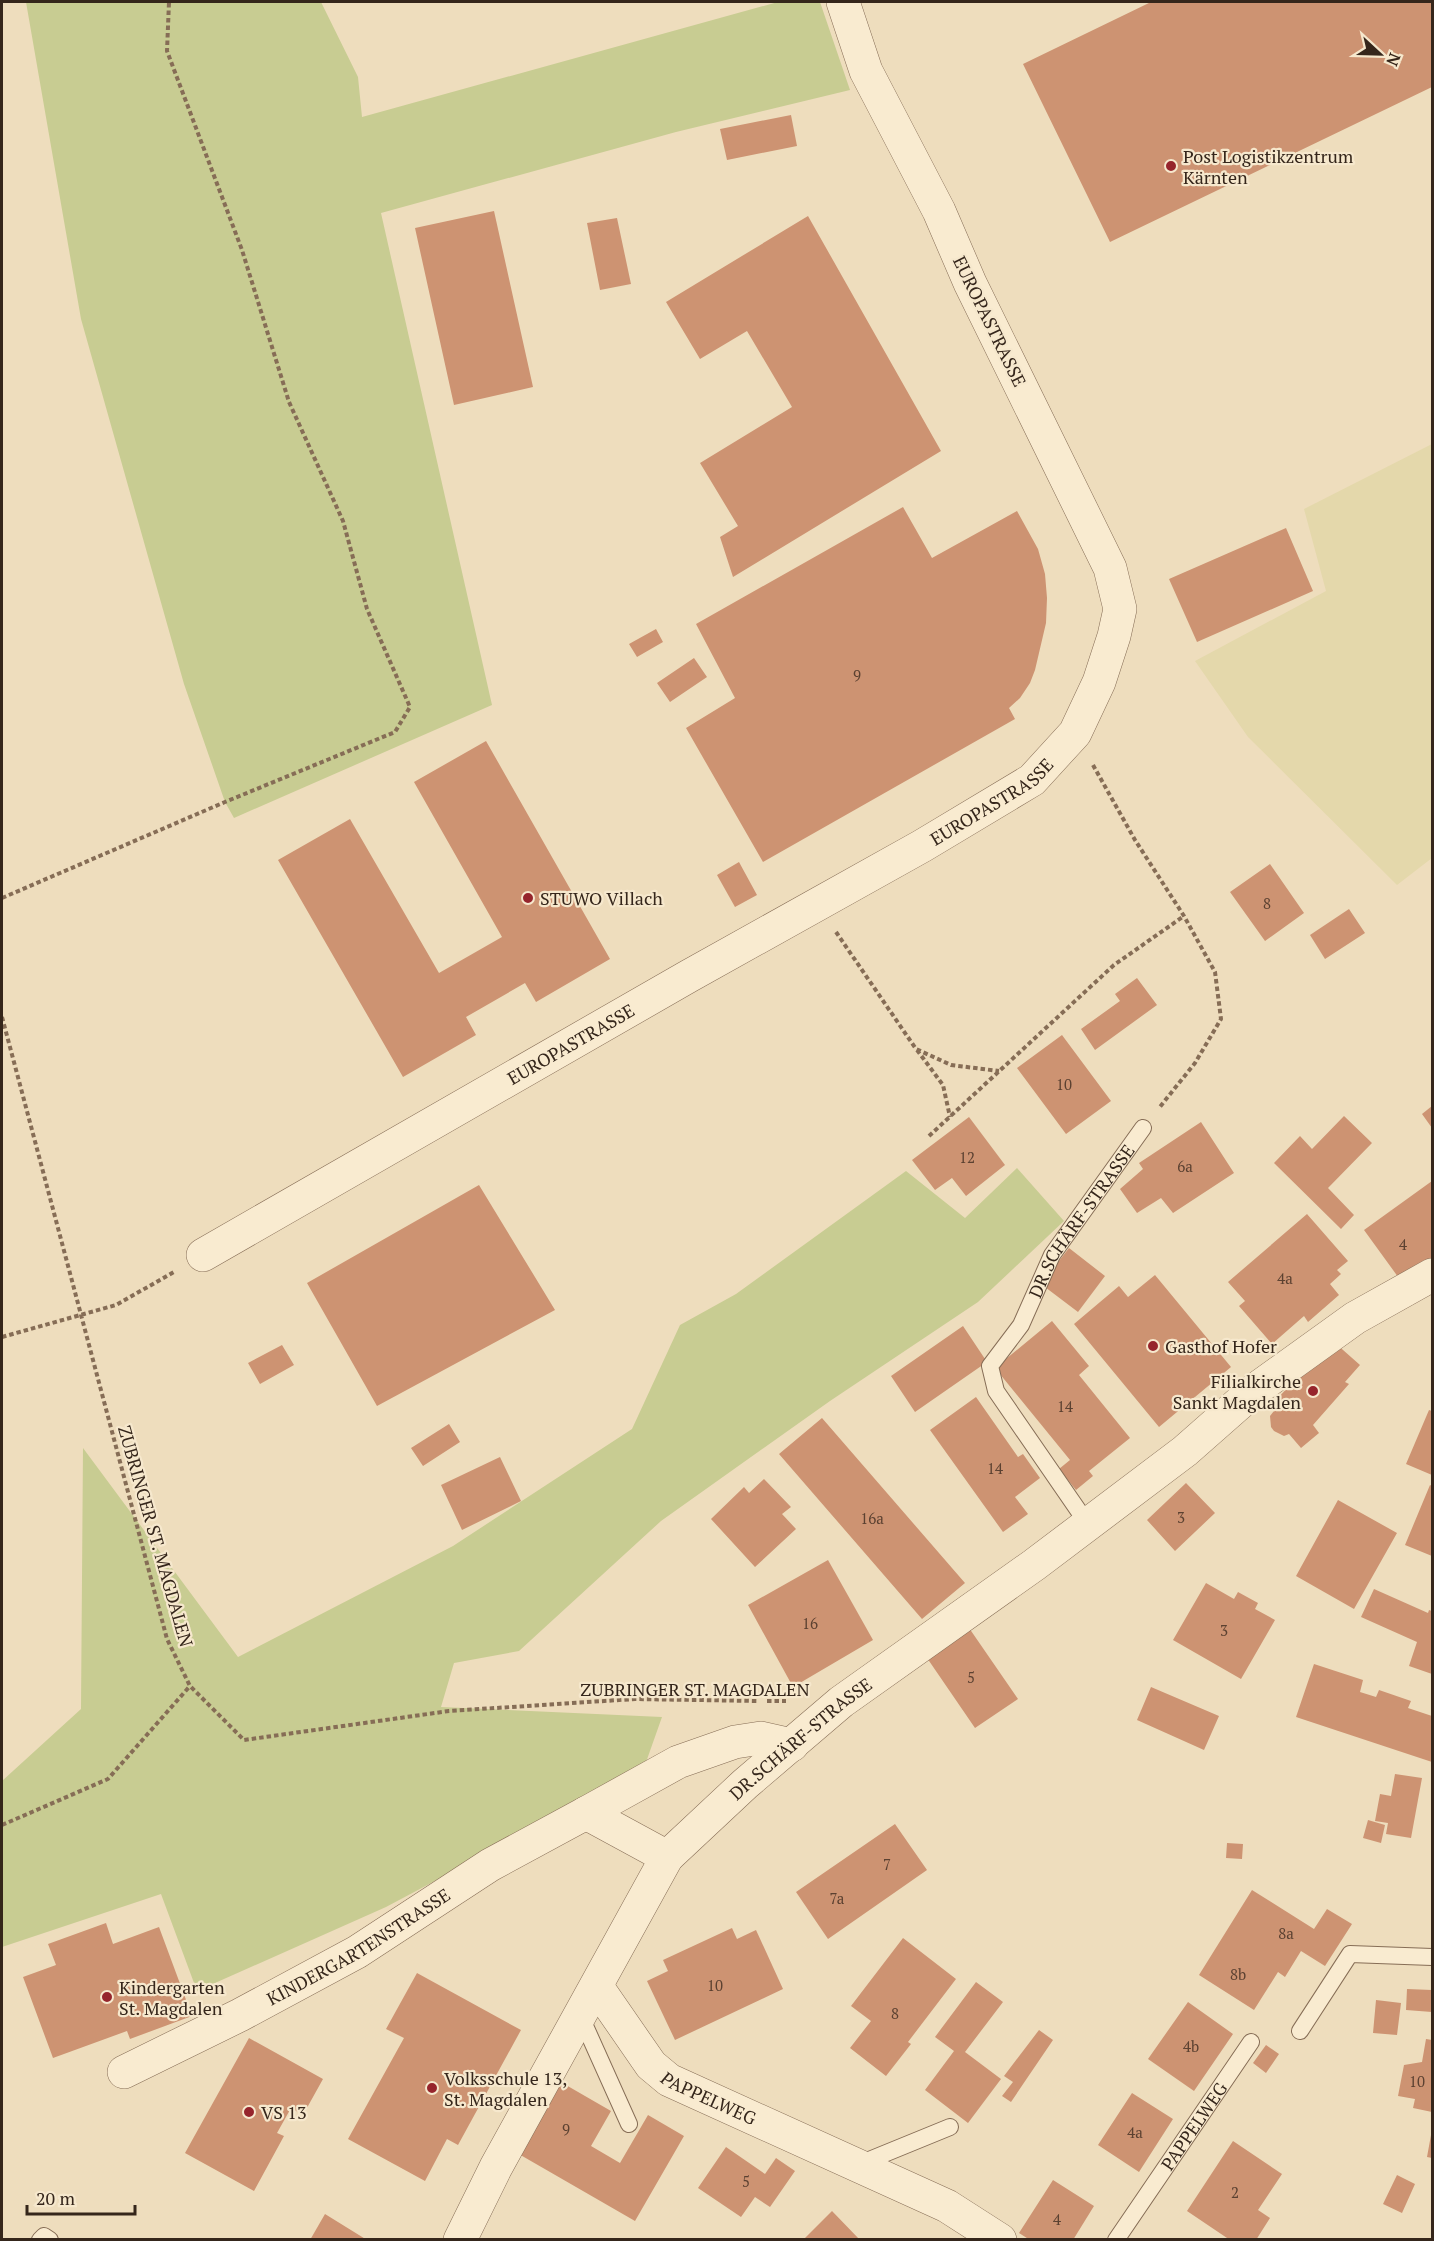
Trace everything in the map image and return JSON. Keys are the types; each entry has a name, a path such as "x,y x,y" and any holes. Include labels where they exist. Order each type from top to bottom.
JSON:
{"street":[{"name":"EUROPASTRASSE","path":"204,1256 668,987 922,846 1032,780 1075,733 1099,682 1120,609 1110,568 970,283 939,211 866,71 843,2"},
{"name":"DR.SCHÄRF-STRASSE","path":"460,2240 496,2167 581,2017 667,1857 745,1784 841,1702 1034,1565 1185,1451 1252,1392 1346,1324 1432,1275"},
{"name":"KINDERGARTENSTRASSE","path":"124,2072 240,2015 357,1952 490,1865 678,1762 735,1742 760,1738 792,1745"},
{"path":"586,1813 667,1857"},
{"name":"PAPPELWEG","path":"597,1987 658,2073 947,2206 1000,2240"}],"lane":[{"name":"DR.SCHÄRF-STRASSE","path":"1087,1523 996,1391 990,1366 1021,1325 1052,1255 1143,1128"},
{"path":"1300,2031 1350,1954 1432,1957"},
{"path":"581,2017 628,2124"},
{"name":"PAPPELWEG","path":"1116,2240 1251,2042"},
{"path":"857,2165 950,2127"},
{"path":"40,2240 44,2236 50,2240"}],"path":[{"path":"2,898 396,732 410,707 367,609 343,521 289,402 243,250 167,51 169,2"},
{"name":"DR.SCHÄRF-STRASSE","path":"1075,733 1135,840 1184,916 1215,972 1221,1019 1195,1063 1143,1128"},
{"path":"817,904 916,1050 943,1085 950,1117"},
{"path":"929,1136 1114,965 1184,916"},
{"name":"ZUBRINGER ST. MAGDALEN","path":"2,1017 167,1639 190,1686 244,1740 449,1711 635,1699 841,1702"},
{"path":"916,1050 951,1065 999,1071"},
{"path":"2,1337 116,1305 204,1256"},
{"path":"2,1825 108,1779 190,1686"}],"shaded area":[{"path":"1432,444 1432,858 1397,885 1248,737 1195,661 1326,591 1304,509"}],"green space":[{"path":"26,2 321,2 358,77 362,117 778,2 820,2 850,90 676,132 381,213 492,705 234,818 225,802 184,684 81,319"},
{"path":"1017,1168 1064,1221 978,1302 830,1401 661,1521 519,1651 454,1663 441,1707 662,1717 645,1765 574,1807 386,1907 197,1991 161,1894 2,1947 2,1781 81,1709 83,1448 238,1657 453,1546 632,1429 680,1325 736,1294 906,1171 965,1218"}],"building":[{"name":"Post Logistikzentrum Kärnten","path":"1151,2 1432,2 1432,87 1110,242 1023,64"},
{"path":"791,115 797,146 727,160 720,129"},
{"path":"494,211 533,387 454,405 415,228"},
{"path":"808,216 941,451 733,577 720,537 738,526 700,463 792,407 747,331 700,359 666,302"},
{"path":"617,218 631,284 600,290 587,223"},
{"path":"903,507 932,558 1017,511 1038,549 1045,574 1047,598 1046,623 1030,683 1020,698 1009,708 1015,719 763,862 686,728 735,698 696,624"},
{"path":"1286,528 1313,591 1197,642 1169,579"},
{"path":"656,629 663,642 637,657 629,644"},
{"path":"694,658 707,677 670,702 657,683"},
{"name":"STUWO Villach","path":"486,741 610,959 536,1002 525,983 466,1017 476,1035 403,1077 278,860 350,819 439,973 502,937 414,782"},
{"path":"739,862 757,895 735,907 717,875"},
{"path":"1270,864 1304,913 1265,941 1230,892"},
{"path":"1349,909 1365,933 1325,959 1310,935"},
{"path":"1137,978 1157,1005 1095,1050 1081,1029 1120,1001 1115,994"},
{"path":"1062,1035 1111,1101 1066,1134 1017,1068"},
{"path":"1432,1106 1432,1128 1422,1114"},
{"path":"1344,1116 1372,1143 1328,1188 1354,1215 1341,1229 1274,1163 1300,1136 1312,1149"},
{"path":"969,1117 1005,1165 966,1196 952,1178 935,1190 912,1160"},
{"path":"1201,1122 1234,1173 1173,1213 1161,1198 1137,1213 1120,1189 1143,1169 1139,1163"},
{"path":"1432,1181 1432,1259 1401,1281 1364,1230"},
{"path":"479,1185 555,1310 377,1406 307,1283"},
{"path":"1307,1214 1348,1261 1337,1270 1341,1274 1330,1284 1339,1295 1308,1322 1304,1316 1272,1344 1239,1306 1245,1301 1228,1282"},
{"path":"1069,1248 1105,1276 1078,1312 1041,1284"},
{"name":"Gasthof Hofer","path":"1155,1275 1231,1367 1159,1427 1074,1324 1119,1286 1128,1297"},
{"path":"1052,1321 1089,1366 1079,1375 1130,1438 1089,1471 1093,1476 1076,1490 1059,1469 1070,1460 995,1368"},
{"path":"963,1326 987,1362 915,1412 891,1376"},
{"name":"Filialkirche Sankt Magdalen","path":"1334,1342 1360,1365 1345,1382 1349,1384 1313,1425 1319,1433 1301,1448 1289,1434 1284,1436 1274,1431 1271,1427 1270,1416 1281,1402 1277,1399 1317,1356"},
{"path":"282,1345 294,1365 260,1384 248,1363"},
{"path":"976,1397 1018,1457 1023,1454 1040,1478 1015,1497 1028,1514 1003,1532 930,1430"},
{"path":"1429,1410 1432,1411 1432,1475 1406,1464"},
{"path":"822,1418 965,1583 922,1619 779,1454"},
{"path":"449,1424 460,1442 423,1466 411,1448"},
{"path":"500,1457 521,1501 462,1530 441,1485"},
{"path":"764,1479 791,1507 782,1514 796,1529 755,1567 711,1519 744,1487 749,1493"},
{"path":"1186,1483 1215,1513 1175,1551 1147,1520"},
{"path":"1430,1485 1432,1486 1432,1556 1405,1545"},
{"path":"1338,1500 1397,1533 1354,1609 1296,1576"},
{"path":"828,1560 873,1640 793,1687 748,1605"},
{"path":"1206,1583 1234,1599 1238,1592 1258,1603 1255,1609 1275,1620 1241,1679 1173,1640"},
{"path":"1374,1589 1428,1613 1429,1610 1432,1611 1432,1674 1409,1666 1417,1642 1361,1617"},
{"path":"967,1625 1018,1699 975,1728 925,1655"},
{"path":"1314,1664 1363,1680 1360,1692 1376,1697 1379,1690 1411,1701 1408,1708 1432,1716 1432,1762 1296,1717"},
{"path":"1151,1687 1219,1716 1204,1750 1137,1720"},
{"path":"1395,1774 1422,1778 1411,1838 1386,1834 1388,1823 1375,1821 1380,1794 1391,1796"},
{"path":"1368,1820 1385,1825 1381,1843 1363,1838"},
{"path":"895,1824 927,1870 828,1939 796,1892"},
{"path":"1227,1843 1243,1844 1242,1859 1226,1858"},
{"path":"1252,1890 1314,1929 1327,1909 1352,1924 1325,1966 1301,1951 1285,1977 1278,1972 1254,2010 1199,1975"},
{"name":"Kindergarten St. Magdalen","path":"106,1923 113,1944 159,1927 192,2016 130,2039 127,2031 53,2058 23,1977 56,1965 48,1944"},
{"path":"732,1928 737,1939 756,1930 783,1989 675,2040 647,1981 668,1971 663,1960"},
{"path":"903,1938 956,1979 908,2042 911,2044 886,2076 850,2048 871,2021 851,2006"},
{"name":"Volksschule 13, St. Magdalen","path":"417,1973 521,2030 458,2145 447,2139 425,2181 348,2139 404,2038 386,2029"},
{"path":"976,1982 1003,2002 965,2052 1001,2079 968,2123 925,2090 954,2051 935,2037"},
{"path":"1407,1989 1432,1990 1432,2012 1406,2010"},
{"path":"1376,2000 1401,2003 1397,2035 1373,2033"},
{"path":"1188,2002 1233,2034 1194,2091 1148,2059"},
{"path":"1039,2030 1053,2040 1011,2102 1002,2096 1013,2082 1004,2076"},
{"name":"VS 13","path":"249,2038 323,2079 303,2115 291,2108 277,2133 284,2136 254,2191 185,2153"},
{"path":"1426,2039 1432,2040 1432,2112 1413,2108 1415,2099 1398,2096 1404,2065 1422,2062"},
{"path":"1266,2045 1279,2054 1266,2073 1253,2063"},
{"path":"559,2081 611,2111 591,2146 620,2163 648,2115 684,2136 635,2221 517,2153"},
{"path":"1132,2093 1173,2119 1139,2172 1098,2145"},
{"path":"1432,2136 1432,2158 1427,2157"},
{"path":"1233,2141 1282,2174 1258,2210 1270,2218 1256,2240 1230,2240 1187,2211"},
{"path":"726,2147 765,2174 776,2158 795,2171 770,2207 755,2197 741,2217 698,2188"},
{"path":"1397,2175 1415,2184 1402,2213 1383,2204"},
{"path":"1053,2180 1094,2206 1073,2240 1030,2240 1019,2233"},
{"path":"832,2211 860,2240 803,2240"},
{"path":"325,2214 367,2240 310,2240"}],"place":[{"name":"Post Logistikzentrum Kärnten","path":"1171,166"},
{"name":"STUWO Villach","path":"528,898"},
{"name":"Gasthof Hofer","path":"1153,1346"},
{"name":"Filialkirche Sankt Magdalen","path":"1313,1391"},
{"name":"Kindergarten St. Magdalen","path":"107,1997"},
{"name":"Volksschule 13, St. Magdalen","path":"432,2088"},
{"name":"VS 13","path":"249,2112"}]}
